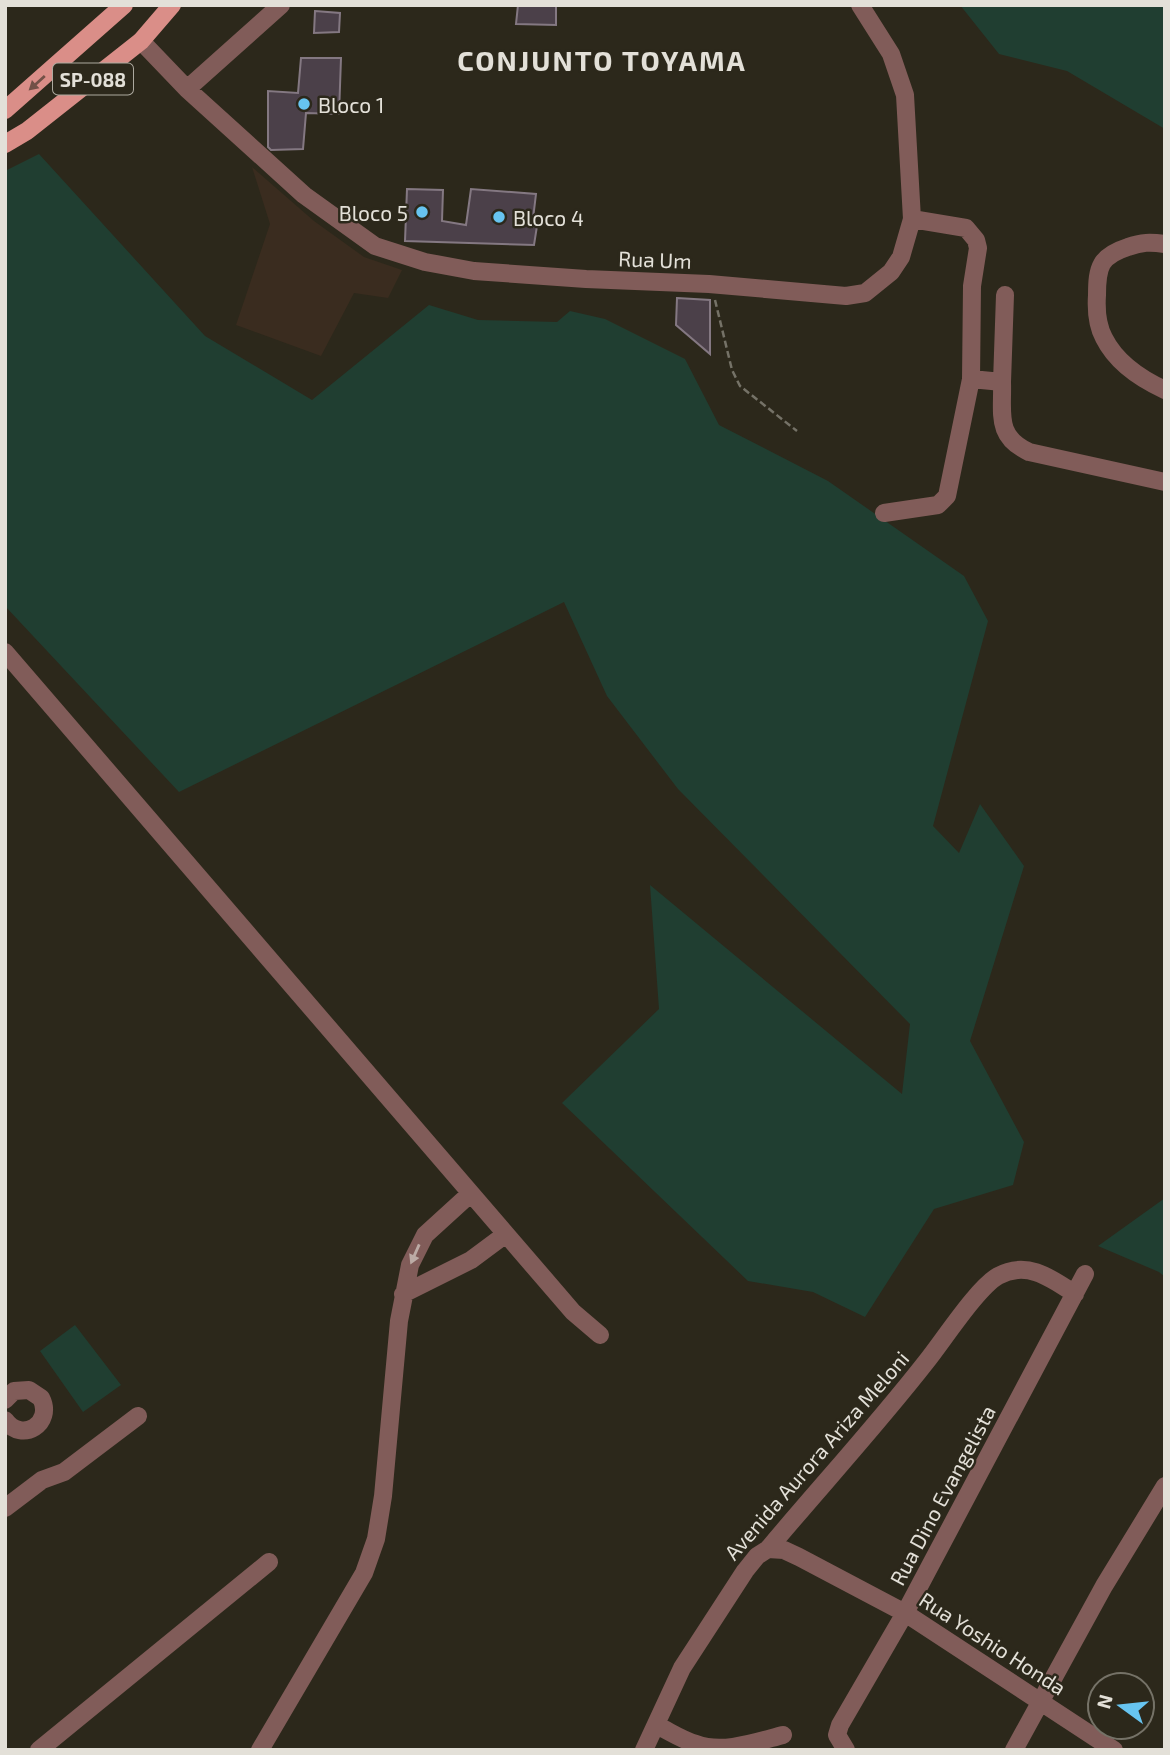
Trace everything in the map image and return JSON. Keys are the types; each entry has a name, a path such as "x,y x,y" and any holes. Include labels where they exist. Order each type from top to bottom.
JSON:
{"main road":[{"name":"SP-088","path":"5,110 124,5"},
{"name":"SP-088","path":"5,144 27,131 141,41 172,5"}],"street":[{"path":"187,89 281,5"},
{"name":"Rua Um","path":"141,41 187,89 304,195 375,246 425,262 474,271 709,284 846,296 865,293 891,272 901,257 912,219 905,95 891,54 860,5"},
{"path":"884,513 938,505 947,496 971,379 972,286 978,248 976,240 966,228 912,219"},
{"path":"1165,244 1145,241 1111,252 1105,258 1097,279 1096,313 1104,338 1114,353 1129,369 1165,390"},
{"path":"1004,295 1003,429 1016,446 1029,452 1165,482"},
{"path":"971,379 1003,382"},
{"path":"5,652 470,1194 573,1312 600,1335"},
{"path":"260,1750 364,1573 376,1539 383,1496 403,1294 410,1265 425,1235 470,1194"},
{"path":"403,1294 471,1259 506,1234"},
{"name":"Avenida Aurora Ariza Meloni","path":"643,1750 682,1668 745,1571 757,1556 768,1549 991,1282 998,1276 1015,1270 1029,1269 1044,1273 1075,1294"},
{"name":"Rua Dino Evangelista","path":"841,1742 840,1725 905,1613 1085,1275"},
{"path":"5,1401 14,1391 29,1390 41,1398 45,1412 39,1425 26,1432 6,1423"},
{"path":"5,1508 42,1480 64,1472 138,1416"},
{"path":"1014,1750 1104,1586 1165,1486"},
{"name":"Rua Yoshio Honda","path":"768,1549 784,1550 799,1557 905,1613 1114,1750"},
{"path":"38,1750 269,1562"},
{"path":"656,1725 695,1744 714,1748 733,1747 783,1735"}],"path":[{"path":"709,284 720,312 732,370 740,386 797,431"}],"shaded area":[{"path":"252,167 314,221 364,257 402,270 388,298 354,293 321,356 236,325 270,224"}],"green space":[{"path":"960,5 1165,5 1165,129 1067,71 999,54"},
{"path":"39,154 205,336 312,400 429,305 478,320 557,322 570,311 605,319 685,359 719,425 828,481 964,576 988,621 933,826 959,853 980,804 1024,866 970,1041 1024,1142 1013,1185 934,1209 865,1317 813,1292 748,1281 562,1103 659,1009 650,885 902,1094 910,1024 678,789 607,696 564,602 179,792 5,606 5,171"},
{"path":"1165,1198 1165,1277 1098,1246"},
{"path":"75,1325 121,1385 83,1412 40,1351"}],"building":[{"path":"518,5 556,5 556,25 516,24"},
{"path":"315,11 340,13 339,32 314,33"},
{"path":"301,58 341,58 339,114 306,113 303,149 271,150 268,147 268,91 298,93"},
{"path":"407,189 443,190 442,221 466,225 471,189 536,194 532,227 537,226 534,245 405,241"},
{"path":"677,298 710,300 710,354 676,325"}],"place":[{"name":"Bloco 1","path":"304,104"},
{"name":"Bloco 5","path":"422,212"},
{"name":"Bloco 4","path":"499,217"}],"district":[{"name":"CONJUNTO TOYAMA","path":"602,60"}]}
